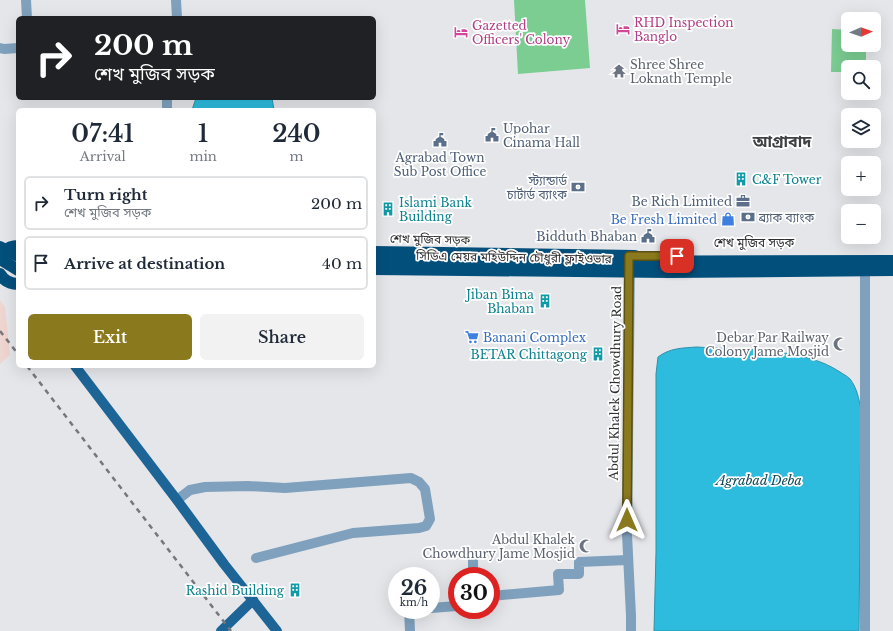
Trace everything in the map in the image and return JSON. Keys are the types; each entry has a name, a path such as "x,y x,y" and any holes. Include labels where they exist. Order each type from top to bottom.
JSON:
{"highway":[{"path":"16,246 10,247 5,250 0,258 16,269"},
{"path":"0,247 16,255"},
{"name":"শেখ মুজিব সড়ক","path":"376,252 629,256 893,256"},
{"path":"376,258 535,262 893,261"},
{"path":"376,268 893,271"},
{"name":"সিডিএ মেয়র মহিউদ্দিন চৌধুরী ফ্লাইওভার","path":"376,268 662,272 893,271"},
{"path":"0,274 5,280 16,286"}],"main road":[{"path":"77,368 224,564 277,631"},
{"path":"221,631 253,600"}],"street":[{"path":"26,0 27,16"},
{"path":"176,0 177,16"},
{"path":"0,48 16,48"},
{"name":"Abdul Khalek Chowdhury Road","path":"629,256 627,449 628,560 631,631"},
{"path":"865,271 865,631"},
{"path":"177,500 190,490 205,487 248,486 285,488 411,478 417,480 424,486 430,520 429,523 423,528 353,533 256,558"},
{"path":"473,555 473,567"},
{"path":"500,595 559,590 558,574 579,574 579,562 628,560"},
{"path":"409,619 410,631"}],"shaded area":[{"path":"0,300 5,307 10,355 0,364"}],"green space":[{"path":"514,0 585,0 590,68 518,74"},
{"path":"832,29 841,30 841,52 866,52 866,60 841,60 841,72 831,72"}],"water":[{"path":"195,100 272,100 274,108 193,108"},
{"name":"Agrabad Deba","path":"697,347 771,351 808,358 825,364 840,372 852,382 861,410 859,631 654,631 656,552 656,374 658,357 672,350"}],"railway":[{"path":"0,331 16,351"},
{"path":"29,368 231,631"}],"place":[{"name":"RHD Inspection Banglo","path":"623,29"},
{"name":"Gazetted Officers' Colony","path":"461,32"},
{"name":"Shree Shree Loknath Temple","path":"619,71"},
{"name":"Upohar Cinama Hall","path":"492,135"},
{"name":"Agrabad Town Sub Post Office","path":"440,140"},
{"name":"C&F Tower","path":"741,179"},
{"name":"স্ট্যান্ডার্ড চার্টার্ড ব্যাংক","path":"578,187"},
{"name":"Be Rich Limited","path":"743,201"},
{"name":"Islami Bank Building","path":"388,209"},
{"name":"ব্র্যাক ব্যাংক","path":"748,217"},
{"name":"Be Fresh Limited","path":"728,219"},
{"name":"Bidduth Bhaban","path":"648,236"},
{"name":"Jiban Bima Bhaban","path":"545,301"},
{"name":"Banani Complex","path":"472,337"},
{"name":"Debar Par Railway Colony Jame Mosjid","path":"840,344"},
{"name":"BETAR Chittagong","path":"598,354"},
{"name":"Abdul Khalek Chowdhury Jame Mosjid","path":"586,546"},
{"name":"Rashid Building","path":"295,590"}],"district":[{"name":"আগ্রাবাদ","path":"782,141"}],"route":[{"path":"627,520 630,285 629,256 677,256"}]}
